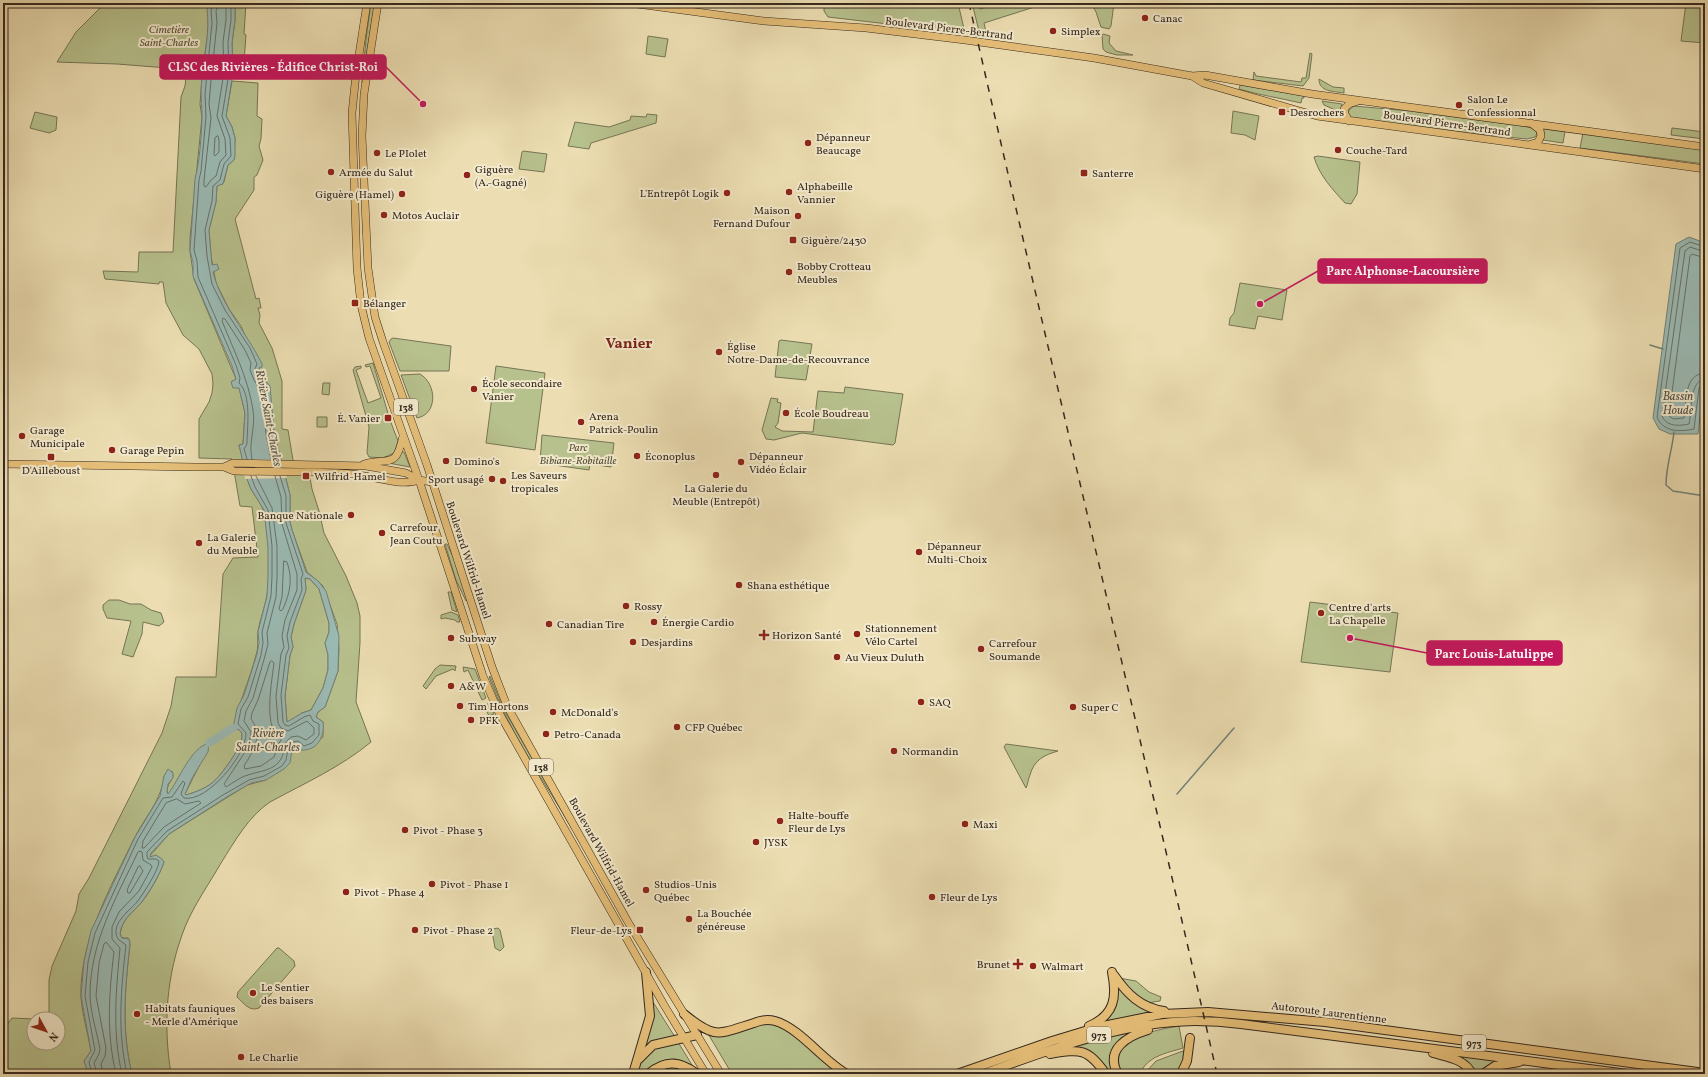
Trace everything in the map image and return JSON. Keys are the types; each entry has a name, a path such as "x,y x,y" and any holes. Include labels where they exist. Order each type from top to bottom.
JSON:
{"highway":[{"path":"634,1074 650,1016 646,972"},
{"path":"1072,1035 1080,1029 1098,1021 1110,1008 1115,995 1112,972 1125,991 1135,1000 1156,1010 1177,1013"},
{"name":"Autoroute Laurentienne","path":"957,1074 1072,1035 1140,1018 1177,1013 1208,1012 1252,1014 1325,1022 1705,1073"},
{"path":"684,1014 701,1028 713,1032 726,1032 760,1021 775,1020 788,1027 847,1074"},
{"name":"Autoroute Laurentienne","path":"983,1074 1096,1036 1125,1029 1196,1021 1241,1024 1628,1074"},
{"path":"1118,1074 1114,1064 1114,1058 1120,1045 1124,1041 1140,1032 1171,1023"},
{"path":"637,1061 653,1045 667,1041 685,1039 697,1035"},
{"path":"1182,1074 1190,1038"},
{"path":"1410,1046 1457,1060 1467,1067 1472,1074"},
{"path":"1030,1057 1068,1051 1083,1052 1095,1060 1106,1074"},
{"path":"1483,1074 1495,1066 1528,1060"},
{"path":"648,1074 656,1068 672,1063 689,1068 697,1074"}],"main road":[{"name":"Boulevard Wilfrid-Hamel","path":"367,3 353,104 357,274 367,331 419,480 483,676 496,706 531,771 706,1074"},
{"name":"Boulevard Wilfrid-Hamel","path":"378,3 364,94 362,125 369,274 379,332 432,482 468,588 492,666 507,706 628,922 721,1074"},
{"name":"Boulevard Pierre-Bertrand","path":"630,3 764,21 882,30 1094,58 1192,76 1205,75 1269,87 1705,147"},
{"name":"Boulevard Pierre-Bertrand","path":"1192,76 1203,83 1317,116 1705,169"},
{"path":"1349,121 1344,109 1349,104 1360,100"},
{"path":"1526,145 1536,143 1541,136 1540,130 1530,122"},
{"path":"358,466 369,462 382,462 393,458 400,450 403,436"},
{"path":"224,467 233,463 351,474 408,482 419,480 432,482"},
{"path":"3,464 224,467 234,471 358,466 406,473 419,480"}],"green space":[{"name":"Cimetière Saint-Charles","path":"105,3 212,3 202,75 195,73 194,70 117,64 57,62 76,32"},
{"path":"235,3 246,3 244,34 246,35 243,75 232,76 232,43 235,20"},
{"path":"371,3 374,3 374,7 362,83 366,39"},
{"path":"824,3 958,3 965,33 828,17 824,11"},
{"path":"972,3 979,3 980,9 1001,3 1047,3 984,23 987,36 980,35"},
{"path":"1091,3 1114,3 1111,26 1109,29 1101,27"},
{"path":"1686,3 1705,3 1705,43 1681,41"},
{"path":"1103,34 1110,36 1109,43 1116,51 1133,55 1117,55 1106,52 1103,49"},
{"path":"648,36 668,39 665,57 646,54"},
{"path":"1310,53 1312,54 1309,78 1303,86 1253,80 1254,72 1256,76 1301,82 1302,78 1306,78"},
{"path":"186,77 202,78 200,104 202,117 190,238 190,251 194,279 236,379 231,382 239,387 245,413 243,444 239,445 249,484 263,510 268,544 268,585 266,600 258,631 257,652 238,710 234,728 241,731 242,735 239,746 231,760 221,774 206,787 186,795 185,794 199,766 175,785 168,795 167,791 173,774 172,771 164,776 160,793 138,831 98,915 85,956 81,997 91,1051 84,1061 88,1072 92,1074 3,1074 3,1030 12,1018 26,1019 26,1051 66,1051 66,1011 49,1011 49,980 52,966 76,911 79,894 89,878 162,733 171,706 176,677 216,677 223,574 233,558 258,557 252,507 240,506 232,459 199,458 199,419 209,402 212,393 212,374 199,349 183,335 166,303 163,282 159,282 159,284 105,279 103,271 138,272 139,252 173,252 181,97 185,86"},
{"path":"1319,79 1333,87 1344,88 1344,93 1324,89 1321,86"},
{"path":"232,81 258,83 257,116 262,119 261,139 259,146 263,160 257,175 254,177 254,190 235,219 256,299 259,298 261,308 258,308 260,315 259,323 272,348 282,381 282,429 288,430 295,472 309,472 324,533 346,576 357,603 360,616 360,643 356,702 371,742 335,767 270,802 255,815 242,830 197,903 185,927 179,945 170,981 168,1000 167,1037 171,1074 132,1074 126,1041 125,1025 130,944 128,938 122,938 120,934 125,920 141,903 160,873 164,862 149,857 169,834 247,785 266,780 296,744 301,750 323,737 323,722 316,717 318,712 325,707 338,671 339,649 337,624 323,586 307,572 290,522 290,495 274,432 268,384 262,377 241,326 229,309 216,283 211,256 209,230 216,202 217,186 224,182 228,165 234,160 235,138 232,127 226,116"},
{"path":"1240,85 1304,96 1304,98 1302,98 1301,103 1239,89"},
{"path":"1322,101 1342,104 1340,112 1324,105"},
{"path":"1354,106 1410,111 1529,127 1536,130 1537,134 1535,137 1527,139 1352,118 1348,115 1349,110"},
{"path":"1233,111 1259,116 1255,140 1245,135 1231,133"},
{"path":"35,112 57,117 56,130 49,133 30,128"},
{"path":"647,114 657,115 656,123 591,143 589,149 568,146 575,122 609,127 630,120 631,116 646,117"},
{"path":"1542,128 1565,131 1563,143 1543,140 1544,132"},
{"path":"1672,128 1705,132 1705,139 1671,135"},
{"path":"1583,133 1705,150 1705,164 1580,148"},
{"path":"523,151 547,154 544,172 519,169"},
{"path":"1318,156 1360,162 1357,194 1351,204 1345,203 1323,176 1314,157"},
{"path":"1240,283 1287,290 1282,320 1258,316 1255,329 1229,325 1230,318 1234,313"},
{"path":"393,338 451,346 449,371 400,371 389,342"},
{"path":"779,341 812,344 806,380 775,377"},
{"path":"373,363 390,420 398,441 394,453 383,458 369,457 367,453 369,427 353,370 355,367 361,366 361,368 356,370 368,403 381,398 370,366 366,367 365,365"},
{"path":"496,366 545,373 535,450 486,443"},
{"path":"420,374 430,385 433,398 429,411 417,418 401,375"},
{"path":"323,383 330,383 329,395 322,394"},
{"path":"845,387 903,394 895,443 893,445 802,433 774,440 766,439 762,430 771,398 778,399 777,402 781,403 778,423 775,427 782,431 813,432 818,391 844,393"},
{"path":"317,417 327,417 327,427 317,427"},
{"name":"Parc Bibiane-Robitaille","path":"542,435 614,443 611,467 590,464 589,470 540,463"},
{"path":"404,452 410,467 388,463"},
{"path":"445,544 447,544 455,561 468,600 466,601 456,580"},
{"path":"305,578 310,579 319,589 329,623 329,632 325,643 328,655 328,670 323,688 311,710 302,713 287,723 285,696 290,655 293,647 291,637 306,590"},
{"path":"448,592 451,592 457,612 452,610"},
{"path":"109,600 119,600 130,604 141,604 151,610 161,613 164,622 159,626 143,622 142,634 133,657 122,654 131,621 107,618 103,605"},
{"path":"1310,602 1398,613 1390,672 1301,662"},
{"path":"451,612 458,615 460,622 445,618 441,619 441,615"},
{"path":"440,665 456,666 455,671 453,669 436,676 426,689 423,686 435,669"},
{"path":"463,667 475,669 486,698 482,700 468,670 464,672"},
{"path":"490,676 503,708 572,829 516,736 497,697 489,677"},
{"path":"489,703 494,714 489,716 484,706"},
{"path":"1006,744 1058,751 1044,756 1034,765 1026,788 1004,747"},
{"path":"498,928 500,930 504,947 500,951 495,948 492,931 493,929"},
{"path":"277,948 279,948 294,961 295,966 259,1008 249,1008 237,997 238,992"},
{"path":"1119,978 1136,981 1149,992 1161,997 1160,1001 1146,1003 1129,992"},
{"path":"1117,984 1150,1010 1150,1012 1099,1024"},
{"path":"653,1002 675,1037 644,1048 653,1009"},
{"path":"769,1023 783,1027 843,1074 732,1074 707,1032"},
{"path":"1179,1026 1183,1048 1152,1059 1143,1068 1140,1074 1122,1074 1119,1062 1120,1052 1126,1044 1135,1038 1146,1034"},
{"path":"1140,1030 1121,1040 1115,1074 1110,1074 1101,1061 1076,1047 1113,1036"},
{"path":"678,1042 692,1065 674,1059 664,1061 646,1072 636,1074 640,1065 651,1050"},
{"path":"1183,1051 1185,1052 1185,1059 1178,1074 1144,1074 1156,1061"},
{"path":"1461,1056 1501,1061 1479,1074 1475,1074 1461,1058"},
{"path":"673,1066 683,1068 693,1074 654,1074 664,1068"}],"water":[{"name":"Rivière Saint-Charles","path":"211,3 235,3 235,20 232,43 233,73 226,116 232,127 235,138 235,156 234,160 228,165 223,184 217,186 216,202 209,230 212,265 217,264 219,269 213,272 222,296 262,364 262,367 259,368 262,377 270,386 274,432 290,495 290,522 306,572 318,581 326,591 339,636 338,671 325,707 318,712 316,717 323,722 323,733 316,746 307,750 301,750 296,745 292,750 290,763 284,769 266,780 251,783 225,798 169,834 151,853 150,857 156,855 164,862 148,894 125,920 120,934 122,938 129,939 130,944 125,1025 126,1041 132,1074 92,1074 88,1072 84,1061 91,1051 81,996 84,961 91,931 135,837 160,796 164,776 168,769 173,773 173,778 168,784 168,794 191,757 203,746 209,743 208,752 192,778 185,794 186,795 200,790 212,783 226,768 239,746 242,733 238,729 233,728 237,708 244,695 257,654 259,643 258,632 267,596 268,547 264,510 251,489 247,479 239,445 243,444 245,413 239,388 233,388 231,382 236,379 232,366 193,276 193,262 190,251 195,179 201,141 201,89 207,35 207,9","holes":["305,578 310,579 319,589 329,623 329,632 325,643 328,655 328,670 323,688 311,710 302,713 287,722 285,696 290,655 293,647 291,637 306,590"]},
{"name":"Bassin Houde","path":"1689,237 1705,243 1705,372 1698,434 1670,434 1659,429 1653,418 1676,244"}],"pier":[{"path":"241,459 283,460 287,478 245,479"}],"waterway":[{"path":"1702,243 1705,231"},
{"path":"1650,345 1663,349"},
{"path":"1674,432 1666,485 1673,491 1705,496"},
{"path":"209,743 233,728"},
{"path":"1177,794 1234,728"}],"railway":[{"path":"969,3 1217,1074"}],"place":[{"name":"Canac","path":"1145,18"},
{"name":"Simplex","path":"1053,31"},
{"name":"CLSC des Rivières - Édifice Christ-Roi","path":"423,104"},
{"name":"Salon Le Confessionnal","path":"1459,105"},
{"name":"Desrochers","path":"1282,112"},
{"name":"Dépanneur Beaucage","path":"808,143"},
{"name":"Couche-Tard","path":"1338,150"},
{"name":"Le PIolet","path":"377,153"},
{"name":"Armée du Salut","path":"331,172"},
{"name":"Santerre","path":"1084,173"},
{"name":"Giguère (A.-Gagné)","path":"467,175"},
{"name":"Alphabeille Vannier","path":"789,192"},
{"name":"L'Entrepôt Logik","path":"727,193"},
{"name":"Giguère (Hamel)","path":"402,194"},
{"name":"Motos Auclair","path":"384,215"},
{"name":"Maison Fernand Dufour","path":"798,216"},
{"name":"Giguère/2430","path":"793,240"},
{"name":"Bobby Crotteau Meubles","path":"789,272"},
{"name":"Bélanger","path":"355,303"},
{"name":"Parc Alphonse-Lacoursière","path":"1260,304"},
{"name":"Église Notre-Dame-de-Recouvrance","path":"719,352"},
{"name":"École secondaire Vanier","path":"474,389"},
{"name":"École Boudreau","path":"786,413"},
{"name":"É. Vanier","path":"388,418"},
{"name":"Arena Patrick-Poulin","path":"581,422"},
{"name":"Garage Municipale","path":"22,436"},
{"name":"Garage Pepin","path":"112,450"},
{"name":"Éconoplus","path":"637,456"},
{"name":"D'Ailleboust","path":"51,457"},
{"name":"Domino's","path":"446,461"},
{"name":"Dépanneur Vidéo Éclair","path":"741,462"},
{"name":"La Galerie du Meuble (Entrepôt)","path":"716,475"},
{"name":"Wilfrid-Hamel","path":"306,476"},
{"name":"Sport usagé","path":"492,479"},
{"name":"Les Saveurs tropicales","path":"503,481"},
{"name":"Banque Nationale","path":"351,515"},
{"name":"Carrefour Jean Coutu","path":"382,533"},
{"name":"La Galerie du Meuble","path":"199,543"},
{"name":"Dépanneur Multi-Choix","path":"919,552"},
{"name":"Shana esthétique","path":"739,585"},
{"name":"Rossy","path":"626,606"},
{"name":"Centre d'arts La Chapelle","path":"1321,613"},
{"name":"Énergie Cardio","path":"654,622"},
{"name":"Canadian Tire","path":"549,624"},
{"name":"Stationnement Vélo Cartel","path":"857,634"},
{"name":"Horizon Santé","path":"764,635"},
{"name":"Subway","path":"451,638"},
{"name":"Parc Louis-Latulippe","path":"1350,638"},
{"name":"Desjardins","path":"633,642"},
{"name":"Carrefour Soumande","path":"981,649"},
{"name":"Au Vieux Duluth","path":"837,657"},
{"name":"A&W","path":"451,686"},
{"name":"SAQ","path":"921,702"},
{"name":"Tim Hortons","path":"460,706"},
{"name":"Super C","path":"1073,707"},
{"name":"McDonald's","path":"553,712"},
{"name":"PFK","path":"471,720"},
{"name":"CFP Québec","path":"677,727"},
{"name":"Petro-Canada","path":"546,734"},
{"name":"Normandin","path":"894,751"},
{"name":"Halte-bouffe Fleur de Lys","path":"780,821"},
{"name":"Maxi","path":"965,824"},
{"name":"Pivot - Phase 3","path":"405,830"},
{"name":"JYSK","path":"756,842"},
{"name":"Pivot - Phase 1","path":"432,884"},
{"name":"Studios-Unis Québec","path":"646,890"},
{"name":"Pivot - Phase 4","path":"346,892"},
{"name":"Fleur de Lys","path":"932,897"},
{"name":"La Bouchée généreuse","path":"689,919"},
{"name":"Pivot - Phase 2","path":"415,930"},
{"name":"Fleur-de-Lys","path":"640,930"},
{"name":"Brunet","path":"1018,964"},
{"name":"Walmart","path":"1033,966"},
{"name":"Le Sentier des baisers","path":"253,993"},
{"name":"Habitats fauniques - Merle d’Amérique","path":"137,1014"},
{"name":"Le Charlie","path":"241,1057"}],"district":[{"name":"Vanier","path":"629,343"}]}
